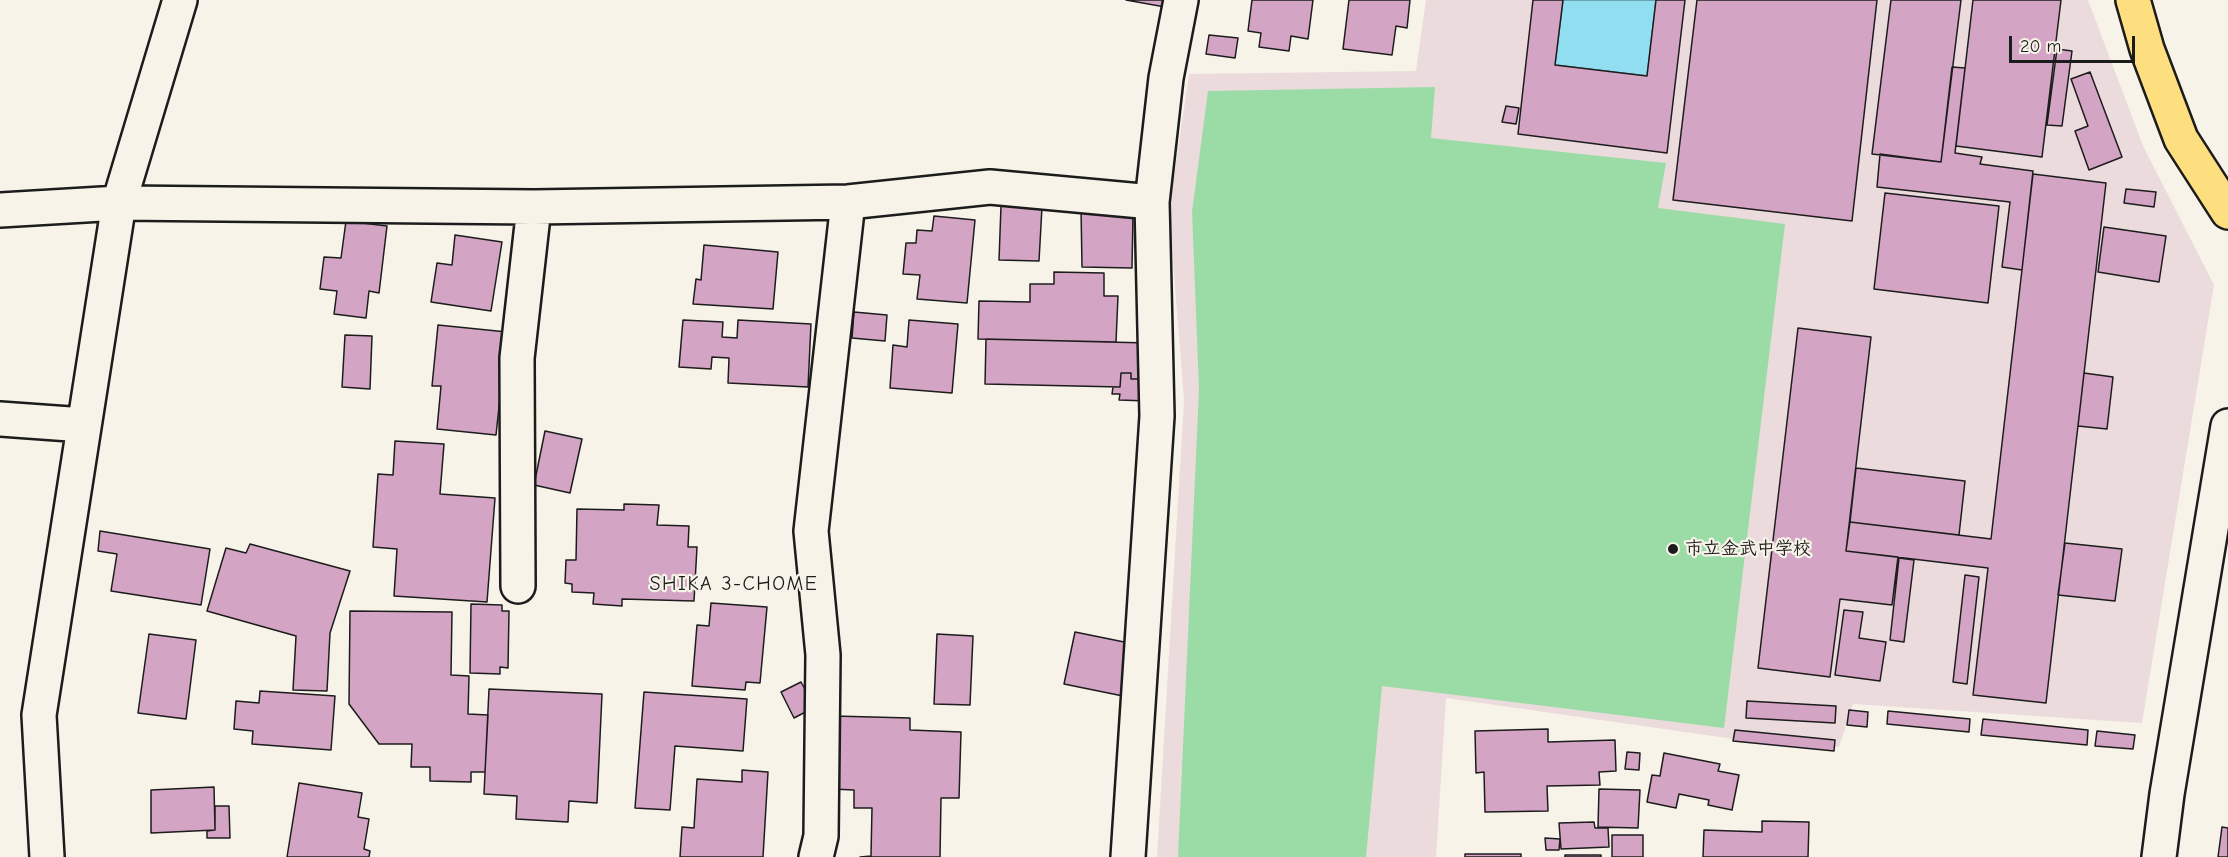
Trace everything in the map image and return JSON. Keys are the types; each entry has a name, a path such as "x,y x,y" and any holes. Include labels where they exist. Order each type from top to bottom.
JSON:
{"main road":[{"path":"2133,0 2147,48 2181,139 2228,212"}],"street":[{"path":"48,857 39,715 119,203 180,0"},
{"path":"1128,857 1157,416 1152,202 1166,78 1181,0"},
{"path":"0,210 119,203 534,207 848,202 990,187 1152,202"},
{"path":"816,857 821,836 823,655 811,531 848,202"},
{"path":"518,586 517,358 534,207"},
{"path":"0,419 84,425"},
{"path":"2159,857 2169,783 2228,426"}],"shaded area":[{"name":"市立金武中学校","path":"1426,0 2088,0 2143,146 2214,285 2142,723 1853,704 1839,747 1734,739 1446,698 1436,857 1157,857 1184,400 1169,211 1189,74 1416,71"}],"green space":[{"path":"1435,87 1431,138 1666,163 1658,208 1785,224 1724,728 1382,686 1366,857 1178,857 1199,389 1192,212 1208,91"}],"water":[{"path":"1563,0 1656,0 1647,76 1555,65"}],"building":[{"path":"1126,0 1166,0 1165,7"},
{"path":"1252,0 1313,0 1308,39 1291,36 1289,51 1259,47 1261,33 1248,31"},
{"path":"1349,0 1410,0 1407,28 1396,26 1392,55 1343,49"},
{"path":"1533,0 1563,0 1555,65 1647,76 1656,0 1685,0 1667,153 1518,134"},
{"path":"1697,0 1877,0 1852,221 1673,200"},
{"path":"1891,0 1961,0 1941,162 1872,154"},
{"path":"1973,0 2061,0 2042,157 1956,146"},
{"path":"1209,35 1238,38 1235,58 1206,54"},
{"path":"2057,49 2072,51 2062,126 2047,125"},
{"path":"1952,67 1965,68 1955,153 1982,157 1980,164 2033,171 2022,270 2002,267 2010,202 1877,187 1880,154 1941,162"},
{"path":"2090,72 2122,157 2089,170 2075,131 2088,126 2071,79"},
{"path":"1506,106 1519,108 1516,124 1502,122"},
{"path":"2033,174 2106,183 2046,703 1973,695 1988,568 1846,551 1850,522 1991,539"},
{"path":"2126,189 2156,192 2154,207 2124,203"},
{"path":"1885,193 1999,206 1988,303 1874,289"},
{"path":"1001,206 1042,207 1039,261 999,260"},
{"path":"1081,208 1106,208 1106,214 1133,215 1132,268 1082,267"},
{"path":"934,216 975,220 967,303 917,299 920,275 903,274 906,243 916,243 917,230 932,231"},
{"path":"346,221 387,226 379,293 369,291 366,318 334,314 337,291 320,289 324,257 341,258"},
{"path":"2104,227 2166,236 2159,282 2098,272"},
{"path":"455,235 502,242 491,311 431,302 437,263 452,265"},
{"path":"704,245 778,252 773,309 693,304 696,279 701,280"},
{"path":"1054,272 1104,273 1104,296 1118,296 1116,342 978,339 979,301 1030,302 1030,284 1054,284"},
{"path":"854,312 887,315 885,341 852,338"},
{"path":"683,320 723,322 722,337 737,338 738,320 811,324 808,387 728,383 729,358 712,357 711,369 679,367"},
{"path":"909,320 958,324 952,393 890,388 893,345 907,347"},
{"path":"438,325 507,332 496,435 437,429 441,386 432,386"},
{"path":"1798,328 1871,337 1846,551 1898,557 1892,605 1840,599 1830,677 1758,668"},
{"path":"345,335 372,336 370,389 342,387"},
{"path":"986,339 1148,343 1142,379 1131,379 1131,373 1121,373 1120,387 985,384"},
{"path":"1121,373 1131,373 1131,379 1142,379 1147,401 1119,400 1120,394 1112,394 1113,387 1120,387"},
{"path":"2084,373 2113,377 2107,429 2078,426"},
{"path":"545,431 582,439 570,493 534,485"},
{"path":"395,441 444,444 440,494 495,498 487,602 394,596 397,549 373,547 378,474 393,475"},
{"path":"1856,468 1965,481 1959,535 1850,522"},
{"path":"624,504 659,505 657,525 689,526 688,547 697,547 694,601 622,599 622,606 593,604 594,593 572,592 572,584 565,583 566,560 576,560 577,509 624,510"},
{"path":"100,531 210,549 201,605 111,591 117,554 98,551"},
{"path":"2065,543 2122,549 2115,601 2058,595"},
{"path":"250,544 350,571 330,633 327,691 293,690 296,636 207,611 226,548 246,553"},
{"path":"1899,558 1914,560 1904,642 1890,640"},
{"path":"1965,575 1979,577 1967,684 1953,682"},
{"path":"711,603 767,607 760,683 746,682 745,690 692,686 697,625 709,626"},
{"path":"471,604 502,605 502,611 509,611 508,668 500,667 500,674 470,673"},
{"path":"1844,610 1863,612 1859,638 1886,642 1880,681 1835,675"},
{"path":"350,611 452,612 451,675 469,676 468,714 488,715 485,772 471,772 471,782 430,781 430,767 411,767 412,744 379,744 349,704"},
{"path":"1075,632 1134,644 1123,696 1064,684"},
{"path":"149,634 196,640 186,719 138,713"},
{"path":"937,634 973,636 970,705 934,704"},
{"path":"801,682 815,707 794,718 781,692"},
{"path":"489,689 602,694 597,803 569,801 568,822 516,819 517,796 484,794"},
{"path":"260,691 335,696 331,750 252,744 253,731 234,729 236,701 259,703"},
{"path":"644,692 747,699 743,751 675,746 670,810 635,808"},
{"path":"1747,701 1836,706 1835,723 1746,718"},
{"path":"1849,710 1868,712 1867,727 1847,725"},
{"path":"1888,711 1970,719 1969,732 1887,724"},
{"path":"834,716 910,718 910,730 961,732 959,798 941,798 940,857 860,857 871,856 872,808 854,808 854,790 832,789"},
{"path":"1983,719 2088,730 2087,745 1981,735"},
{"path":"1548,729 1548,742 1615,740 1616,771 1599,772 1600,785 1547,786 1548,811 1485,812 1484,772 1476,773 1475,731"},
{"path":"1735,730 1835,740 1834,751 1733,741"},
{"path":"2097,731 2135,735 2133,749 2095,746"},
{"path":"1627,752 1640,753 1639,770 1625,769"},
{"path":"1664,753 1720,764 1718,771 1739,775 1732,810 1708,805 1709,800 1679,794 1676,808 1647,802 1652,775 1660,776"},
{"path":"742,770 768,772 763,857 680,857 682,827 694,828 697,779 742,782"},
{"path":"299,783 362,793 358,817 369,819 364,849 370,851 369,857 287,857"},
{"path":"214,787 215,830 151,833 151,790"},
{"path":"1599,789 1640,790 1638,828 1598,827"},
{"path":"215,806 229,806 230,838 207,838 207,831 215,830"},
{"path":"1762,821 1809,822 1808,857 1703,857 1704,830 1762,832"},
{"path":"1594,822 1595,828 1608,828 1609,847 1561,849 1559,823"},
{"path":"2222,827 2228,828 2228,857 2218,857"},
{"path":"1612,835 1643,835 1643,857 1612,857"},
{"path":"1545,838 1560,839 1559,850 1546,850"},
{"path":"1465,854 1521,854 1521,857 1465,857"},
{"path":"1565,855 1601,855 1601,857 1565,857"}],"place":[{"name":"市立金武中学校","path":"1673,549"}],"district":[{"name":"SHIKA 3-CHOME","path":"734,584"}]}
